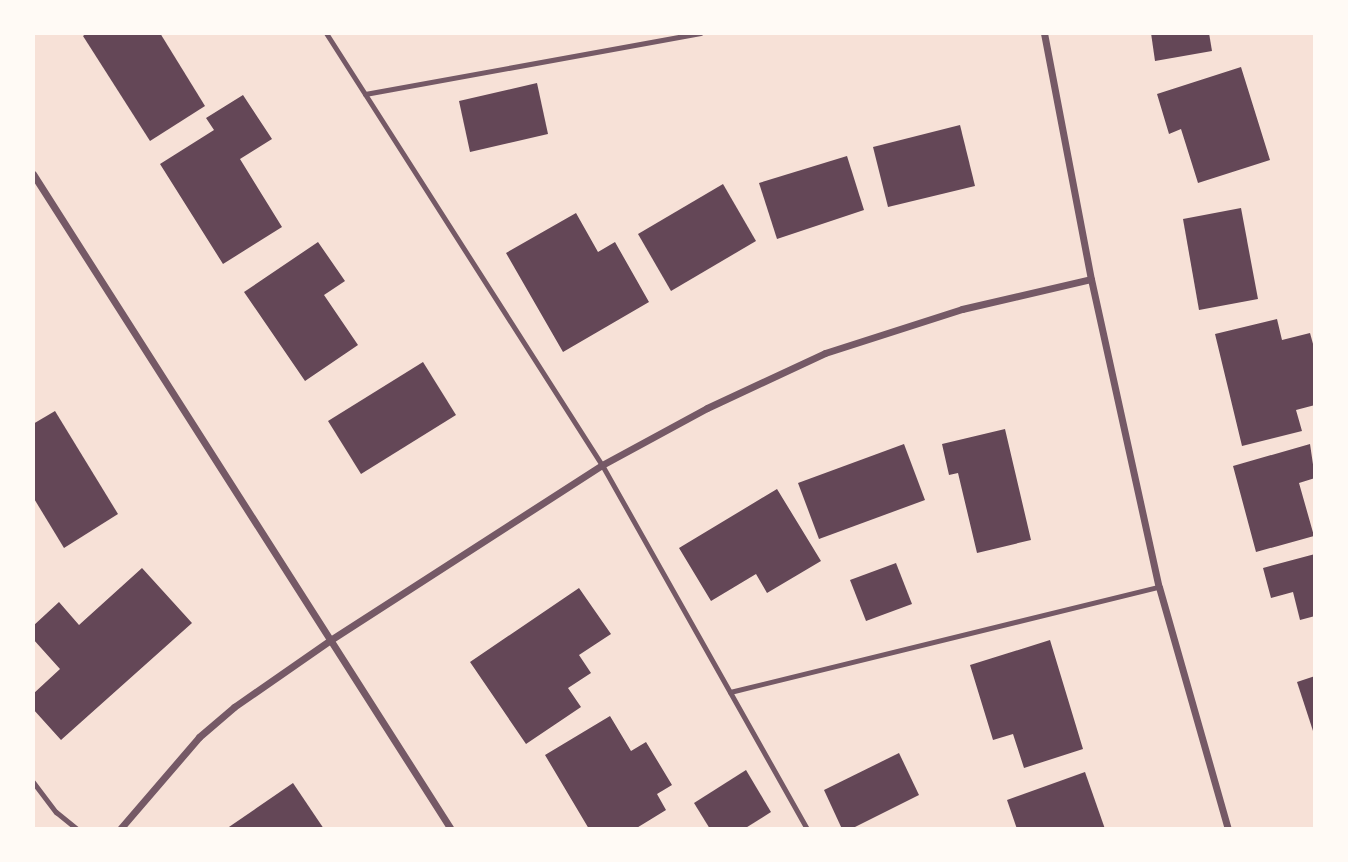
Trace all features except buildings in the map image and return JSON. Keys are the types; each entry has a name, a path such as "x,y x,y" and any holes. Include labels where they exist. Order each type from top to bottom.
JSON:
{"street":[{"path":"1044,33 1091,279 1159,587 1228,829"},
{"path":"33,174 451,829"},
{"path":"120,829 199,737 244,700 332,639 603,465 707,408 825,353 962,309 1091,279"}],"lane":[{"path":"326,33 603,465 807,829"},
{"path":"365,94 701,33"},
{"path":"730,692 1159,587"},
{"path":"33,782 56,812 76,829"}]}
